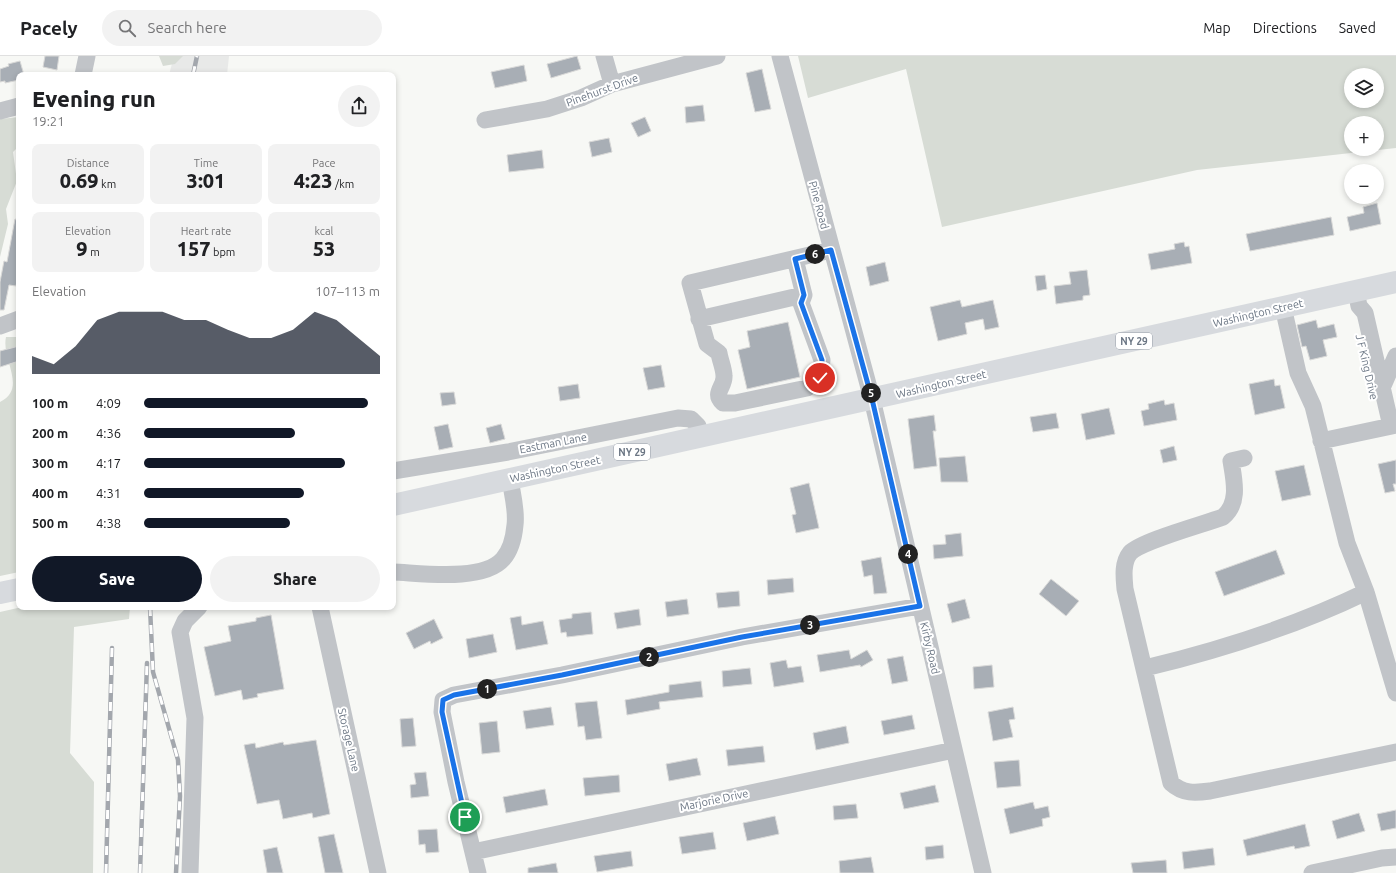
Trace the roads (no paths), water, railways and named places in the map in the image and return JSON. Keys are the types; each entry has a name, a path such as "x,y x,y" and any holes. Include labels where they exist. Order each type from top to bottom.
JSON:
{"highway":[{"name":"Washington Street","path":"396,504 1283,307 1357,299 1396,282"},
{"path":"0,593 16,590"}],"street":[{"path":"84,72 87,56"},
{"path":"604,56 612,84"},
{"name":"Pinehurst Drive","path":"485,120 547,109 581,98 612,84 718,56"},
{"name":"Pine Road","path":"780,56 872,399"},
{"path":"0,110 16,107"},
{"path":"795,259 803,294 801,303 822,360 820,378 807,388 735,403 722,403 718,397 718,392 724,377 719,353 707,344 690,283 831,250"},
{"path":"699,319 803,294"},
{"name":"J F King Drive","path":"1357,299 1365,313 1389,427"},
{"name":"J F King Drive","path":"1357,299 1355,315 1389,427"},
{"path":"1283,307 1298,372 1313,406 1347,544 1366,592 1396,693"},
{"path":"0,326 16,320"},
{"path":"1382,388 1396,356"},
{"name":"Kirby Road","path":"872,399 983,873"},
{"name":"Eastman Lane","path":"396,470 523,449 678,418 691,419 698,426 700,437"},
{"path":"1321,441 1389,427"},
{"path":"1244,458 1231,461 1234,495 1233,505 1229,512 1223,517 1144,544 1130,553 1126,561 1123,575 1125,589 1145,668 1171,783 1178,789 1196,793 1210,792 1396,752"},
{"path":"396,572 444,574 475,572 490,569 503,559 512,544 515,523 510,479"},
{"path":"1145,668 1196,656 1244,640 1338,606 1366,592"},
{"path":"478,873 442,712 443,700 454,695 562,675 742,637 920,606"},
{"path":"190,873 195,718 180,632 185,621 196,610"},
{"name":"Storage Lane","path":"321,610 378,873"},
{"name":"Marjorie Drive","path":"473,852 954,750"},
{"path":"1312,873 1382,858 1396,857"}],"railway":[{"path":"194,72 197,56"},
{"path":"150,610 153,672 178,760 180,796 176,873"},
{"path":"106,873 112,648"},
{"path":"140,873 147,663"}]}
